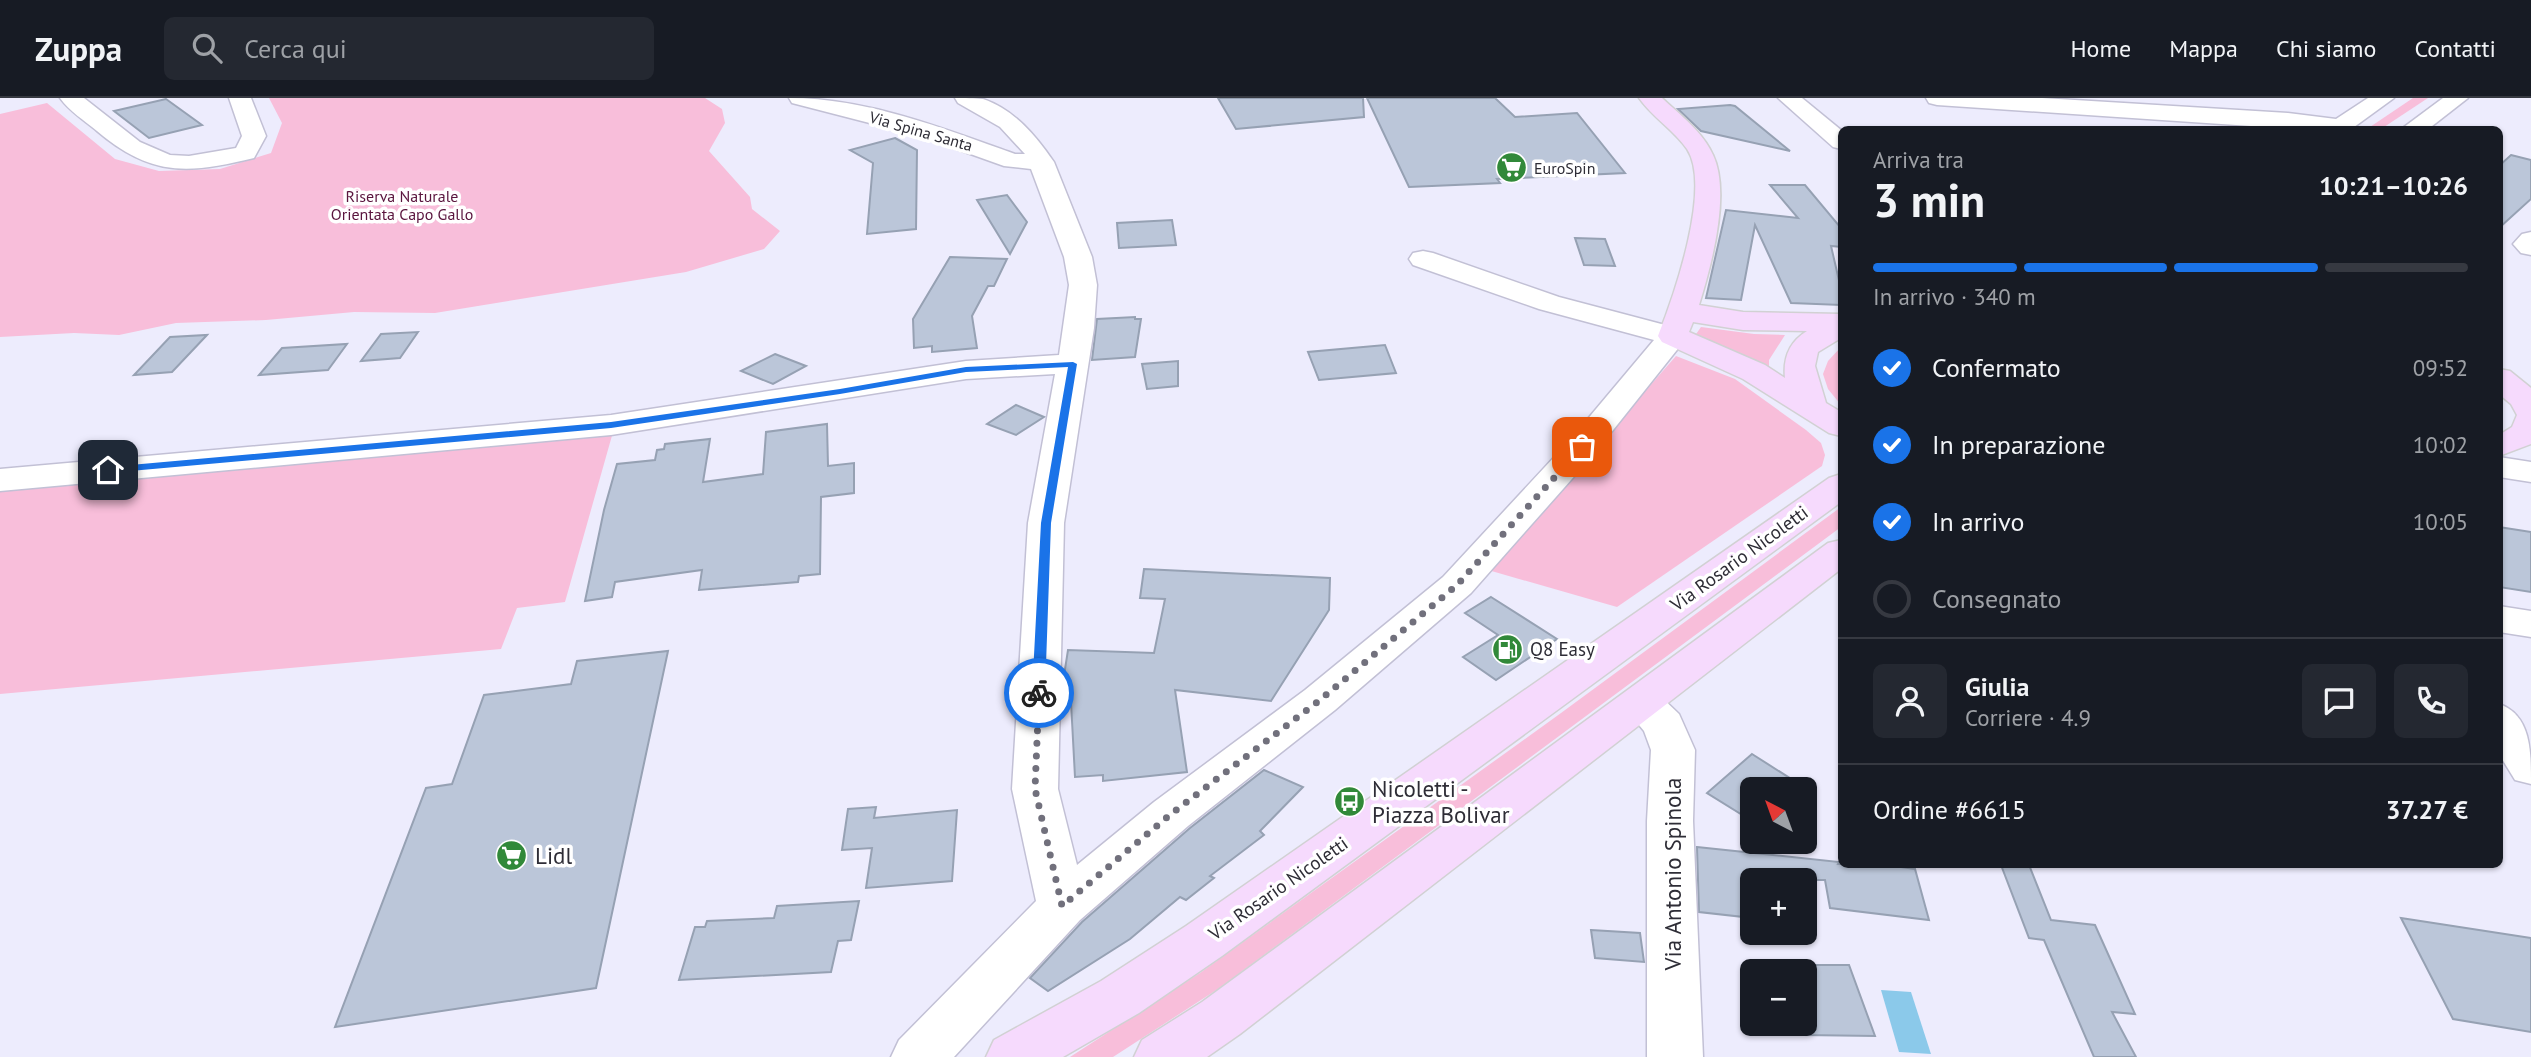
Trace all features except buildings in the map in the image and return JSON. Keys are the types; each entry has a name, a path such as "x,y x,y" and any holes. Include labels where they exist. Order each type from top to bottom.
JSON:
{"main road":[{"path":"1650,98 1696,147 1706,170 1706,210 1679,324"},
{"path":"1679,324 1743,321 1838,325"},
{"path":"1679,324 1831,421"},
{"path":"1831,421 1799,377 1798,364 1801,354 1823,335 1838,327"},
{"path":"2513,386 2525,399 2531,412"},
{"path":"2503,445 2514,442 2525,434 2531,418"},
{"name":"Via Rosario Nicoletti","path":"1014,1057 1132,990 1205,941 1838,487"},
{"path":"1162,1057 1221,1018 1838,553"}],"street":[{"path":"71,98 140,154 167,164 210,163 246,153 254,136 240,98"},
{"name":"Via Spina Santa","path":"800,98 823,101 928,131 1012,161 1041,162"},
{"path":"966,98 1008,122 1034,148 1078,257 1083,285 1073,364 1046,523 1035,789 1062,906"},
{"path":"1789,98 1838,139"},
{"path":"1937,98 2288,120 2324,126"},
{"path":"2339,126 2383,98"},
{"path":"2417,126 2457,98"},
{"path":"2080,126 2113,109"},
{"path":"2531,240 2526,244 2531,247"},
{"path":"919,1057 1062,906 1171,814 1320,700 1457,585 1582,447 1679,324 1549,303 1423,259"},
{"path":"0,480 611,425 966,370 1073,364"},
{"path":"2503,468 2531,472"},
{"path":"2503,620 2531,624"},
{"name":"Via Antonio Spinola","path":"1641,702 1664,725 1673,750 1670,821 1675,1057"},
{"path":"2503,725 2531,768"}],"green space":[{"name":"Riserva Naturale Orientata Capo Gallo","path":"269,98 705,98 722,109 725,123 709,151 750,197 752,209 780,231 764,249 686,272 435,313 354,312 266,320 176,323 119,335 74,333 0,337 0,114 47,103 115,159 159,171 220,169 271,153 282,123"},
{"path":"2413,98 2428,98 2386,126 2371,126"},
{"path":"1701,327 1785,335 1769,360 1769,370 1694,337"},
{"path":"1838,350 1838,401 1828,389 1823,374 1828,361"},
{"path":"1676,356 1735,379 1806,430 1821,443 1825,455 1822,466 1617,607 1488,570"},
{"path":"613,432 565,602 517,608 501,649 0,694 0,485"},
{"path":"1838,509 1838,529 1218,989 1113,1057 1070,1057 1200,973"}],"water":[{"path":"1881,990 1911,992 1931,1054 1899,1052"}],"way so far":[{"path":"1039,693 1035,789 1062,906 1171,814 1320,700 1457,585 1582,447"}],"place":[{"name":"EuroSpin","path":"1511,168"},
{"name":"Q8 Easy","path":"1507,649"},
{"name":"Nicoletti - Piazza Bolivar","path":"1349,802"},
{"name":"Lidl","path":"512,856"}],"route":[{"path":"108,470 611,425 966,370 1073,364 1046,523 1039,693"}]}
